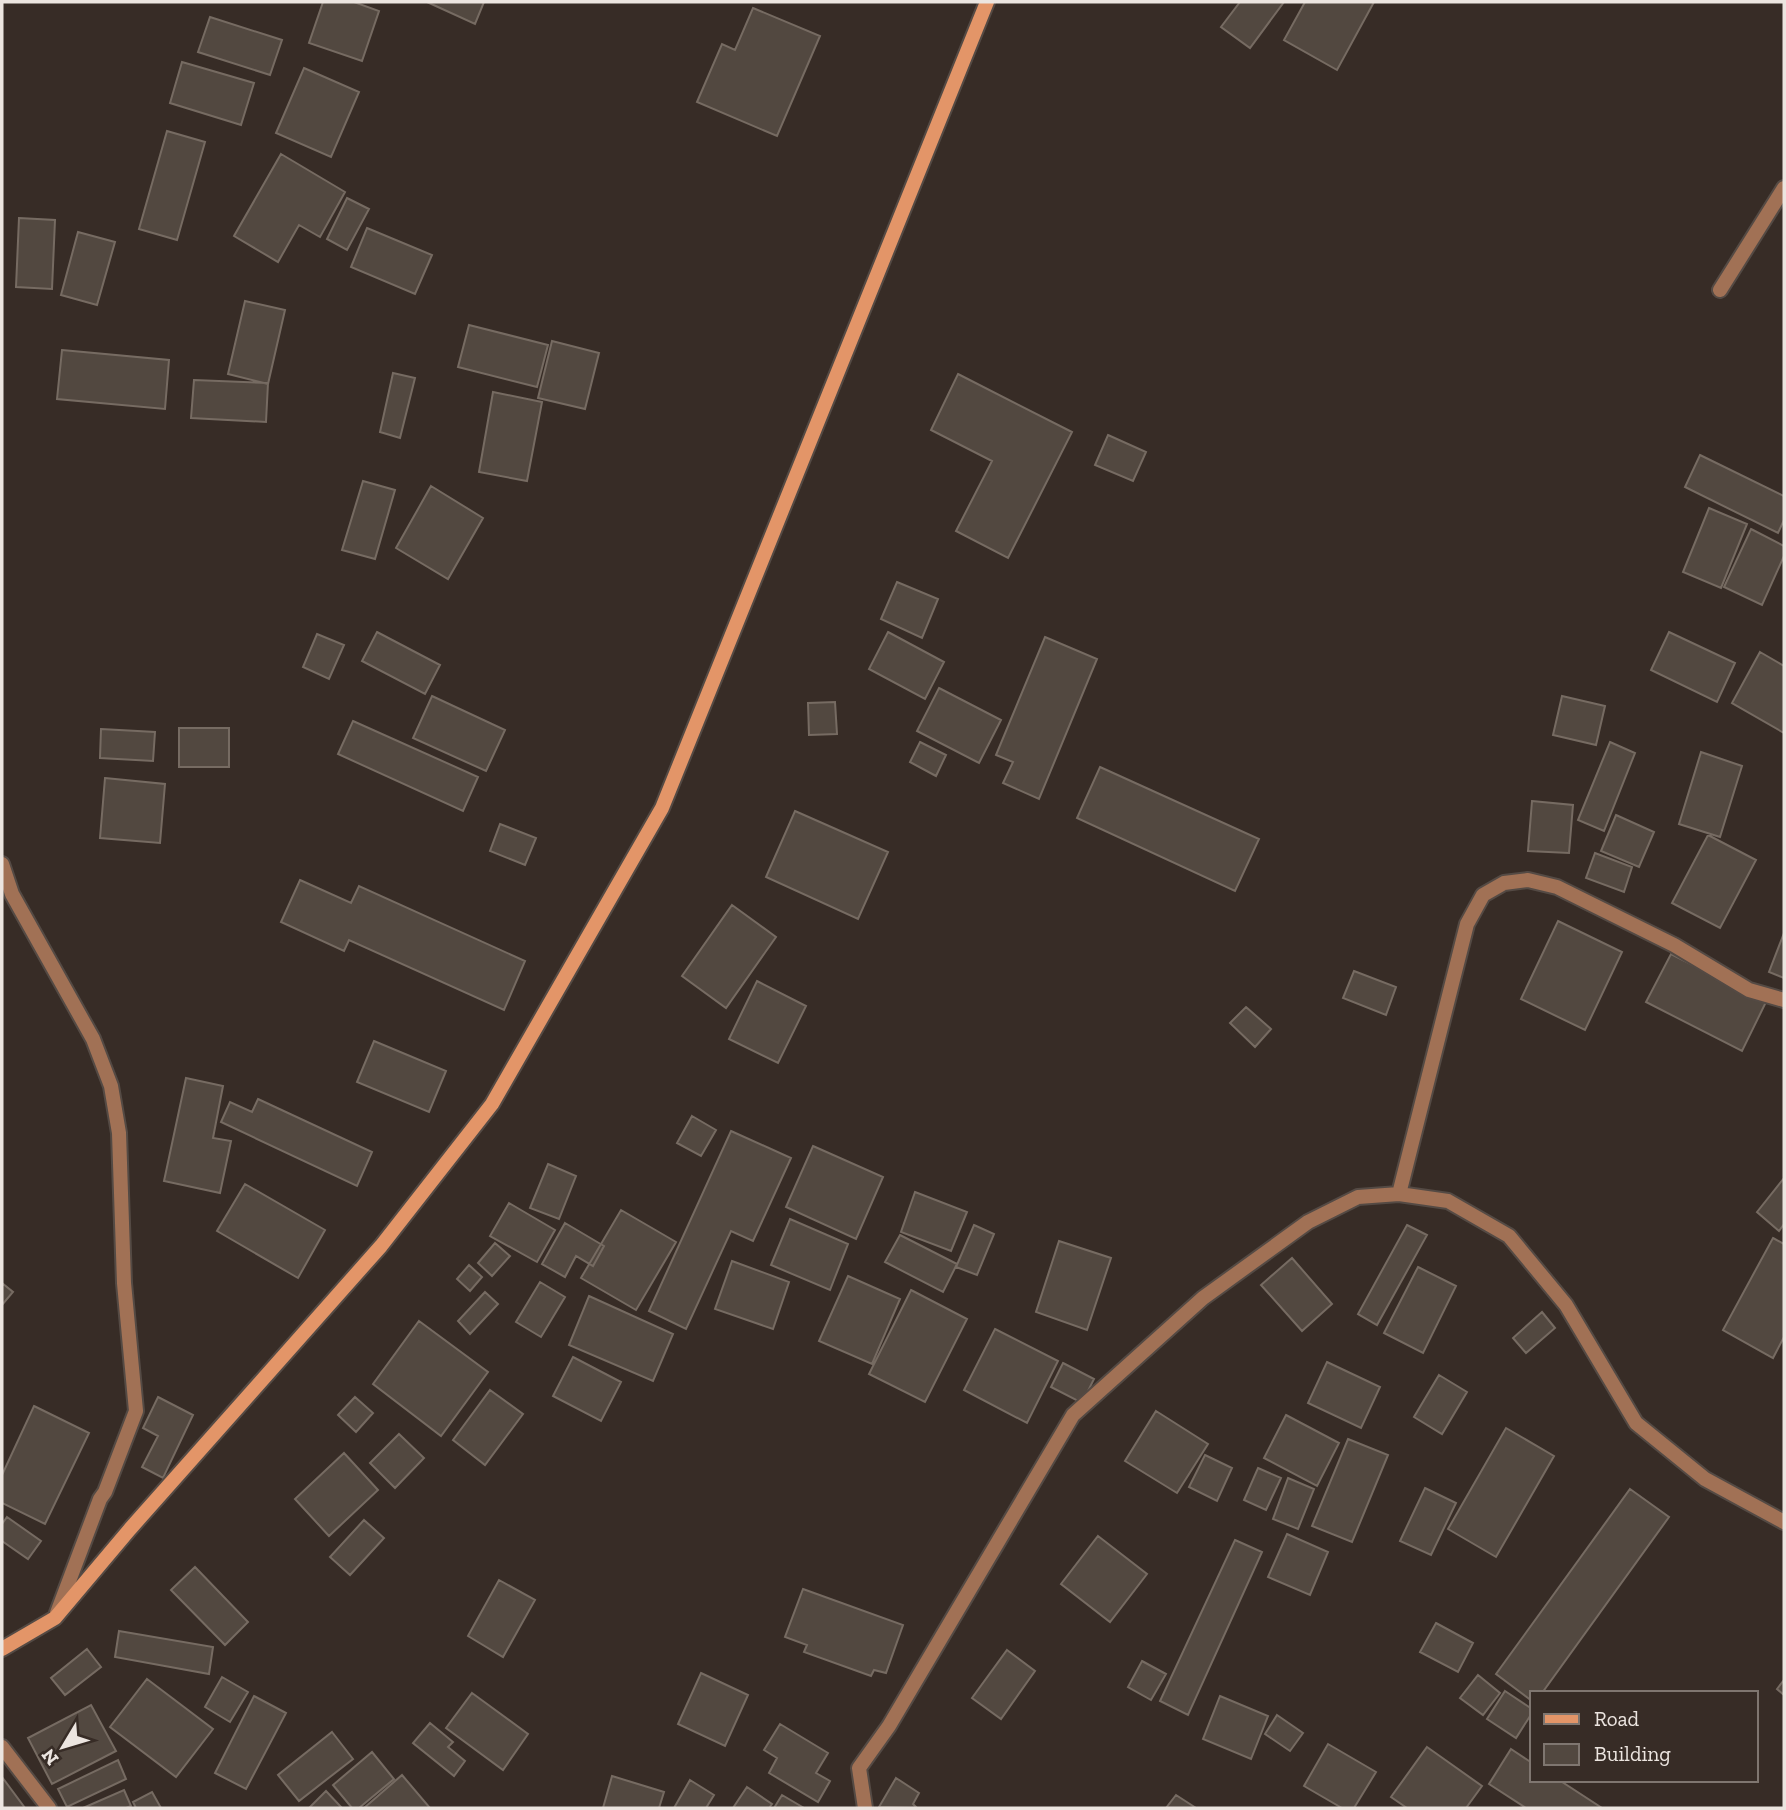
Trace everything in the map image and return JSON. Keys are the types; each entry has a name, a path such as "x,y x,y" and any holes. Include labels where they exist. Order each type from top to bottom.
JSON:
{"street":[{"path":"2,1649 55,1618 130,1529 381,1246 492,1104 662,808 987,2"},
{"path":"1720,290 1784,188"},
{"path":"2,864 12,894 93,1038 111,1086 119,1133 124,1283 135,1411 55,1618"},
{"path":"1399,1194 1467,924 1483,895 1504,883 1528,880 1557,887 1674,945 1749,990 1784,1000"},
{"path":"865,1808 859,1769 889,1726 1073,1415 1203,1298 1308,1222 1358,1197 1399,1194 1448,1201 1509,1236 1566,1305 1636,1423 1705,1479 1784,1522"},
{"path":"2,1747 49,1808"}],"building":[{"path":"323,2 354,2 379,11 362,61 309,43"},
{"path":"427,2 484,2 475,24"},
{"path":"1240,2 1284,2 1250,48 1221,27"},
{"path":"1305,2 1374,2 1337,70 1284,40"},
{"path":"753,8 820,36 777,136 697,102 722,44 735,50"},
{"path":"210,17 282,40 270,75 198,52"},
{"path":"182,62 254,83 241,125 170,103"},
{"path":"304,68 359,92 331,157 276,133"},
{"path":"167,131 205,142 177,240 139,229"},
{"path":"281,154 345,192 320,237 299,225 278,262 234,236"},
{"path":"347,198 369,209 347,250 327,239"},
{"path":"19,218 55,220 52,289 16,287"},
{"path":"367,228 432,255 415,294 351,267"},
{"path":"78,232 115,242 97,305 61,295"},
{"path":"245,301 285,310 268,384 228,374"},
{"path":"469,325 548,345 537,387 458,367"},
{"path":"552,341 599,353 585,409 538,398"},
{"path":"62,350 169,360 165,409 57,399"},
{"path":"393,373 415,378 400,438 380,432"},
{"path":"958,374 1072,432 1008,558 956,531 992,461 931,430"},
{"path":"194,380 268,383 266,422 191,418"},
{"path":"493,392 542,402 527,481 479,472"},
{"path":"1108,435 1146,452 1133,481 1095,465"},
{"path":"1700,455 1784,496 1784,520 1778,533 1685,487"},
{"path":"363,481 395,490 375,559 342,550"},
{"path":"431,486 483,518 448,579 396,548"},
{"path":"1709,508 1747,524 1721,588 1683,572"},
{"path":"1751,529 1784,546 1784,556 1762,605 1724,587"},
{"path":"897,582 938,599 922,638 881,619"},
{"path":"377,632 440,665 425,694 362,661"},
{"path":"888,632 944,662 925,699 869,669"},
{"path":"1669,632 1735,663 1717,702 1651,670"},
{"path":"317,634 344,645 329,679 303,667"},
{"path":"1045,637 1097,659 1039,799 1003,783 1013,762 996,755"},
{"path":"1760,652 1784,666 1784,733 1732,703"},
{"path":"939,688 1001,720 979,763 917,731"},
{"path":"432,696 505,730 486,771 413,738"},
{"path":"1562,696 1605,706 1596,745 1553,735"},
{"path":"835,702 837,734 809,735 808,703"},
{"path":"353,721 478,777 463,811 338,754"},
{"path":"179,728 229,728 229,767 179,767"},
{"path":"101,729 155,732 153,761 100,758"},
{"path":"920,742 946,755 936,776 910,762"},
{"path":"1610,742 1635,753 1604,831 1578,820"},
{"path":"1701,752 1742,766 1720,837 1679,824"},
{"path":"1100,767 1259,839 1235,891 1077,818"},
{"path":"105,778 165,784 160,843 100,838"},
{"path":"1532,801 1573,805 1569,853 1528,851"},
{"path":"795,811 888,852 858,919 766,877"},
{"path":"1616,815 1654,832 1639,867 1601,851"},
{"path":"500,824 536,838 525,865 490,851"},
{"path":"1708,835 1756,860 1720,928 1672,903"},
{"path":"1595,853 1632,867 1624,892 1586,878"},
{"path":"300,880 351,903 359,886 525,961 504,1010 349,940 344,951 281,922"},
{"path":"732,905 776,937 726,1008 682,976"},
{"path":"1558,921 1622,952 1585,1030 1521,999"},
{"path":"1784,933 1784,978 1769,972"},
{"path":"1671,954 1766,1002 1742,1051 1646,1002"},
{"path":"1354,971 1396,987 1386,1015 1343,998"},
{"path":"757,981 806,1006 778,1063 729,1039"},
{"path":"1246,1007 1271,1029 1255,1047 1230,1023"},
{"path":"374,1041 446,1071 429,1112 357,1082"},
{"path":"186,1078 223,1086 213,1138 231,1141 220,1193 164,1181"},
{"path":"258,1099 372,1152 357,1186 221,1122 230,1102 252,1112"},
{"path":"692,1116 716,1130 701,1156 677,1143"},
{"path":"731,1131 791,1158 753,1241 731,1231 686,1329 649,1311"},
{"path":"813,1146 883,1177 856,1239 786,1207"},
{"path":"548,1164 576,1176 559,1219 530,1208"},
{"path":"1784,1178 1784,1224 1779,1231 1757,1212"},
{"path":"245,1184 325,1230 298,1278 217,1231"},
{"path":"915,1192 967,1212 951,1251 901,1232"},
{"path":"509,1203 555,1230 537,1262 490,1236"},
{"path":"621,1210 676,1242 636,1310 581,1278"},
{"path":"790,1219 848,1244 830,1290 771,1265"},
{"path":"565,1223 604,1246 593,1266 576,1256 565,1277 542,1264"},
{"path":"974,1225 994,1234 977,1275 956,1267"},
{"path":"1407,1225 1427,1235 1377,1325 1358,1314"},
{"path":"900,1235 957,1264 943,1292 885,1262"},
{"path":"1773,1238 1784,1244 1784,1337 1773,1358 1723,1330"},
{"path":"1059,1241 1111,1258 1087,1330 1036,1312"},
{"path":"495,1243 510,1256 492,1276 478,1263"},
{"path":"1292,1258 1332,1304 1302,1331 1261,1285"},
{"path":"732,1261 789,1282 773,1329 715,1309"},
{"path":"469,1265 482,1277 470,1291 457,1279"},
{"path":"1418,1267 1456,1286 1423,1353 1384,1333"},
{"path":"848,1276 900,1299 872,1364 819,1341"},
{"path":"540,1282 565,1297 541,1337 516,1322"},
{"path":"2,1283 13,1292 2,1305"},
{"path":"911,1290 967,1319 925,1402 869,1374"},
{"path":"485,1292 498,1304 470,1334 458,1321"},
{"path":"589,1296 673,1334 653,1381 569,1345"},
{"path":"1542,1312 1555,1328 1526,1353 1513,1338"},
{"path":"419,1321 488,1372 441,1436 373,1384"},
{"path":"995,1329 1058,1361 1027,1423 964,1390"},
{"path":"573,1357 621,1382 601,1421 553,1396"},
{"path":"1327,1362 1380,1387 1361,1428 1308,1403"},
{"path":"1063,1363 1094,1379 1082,1403 1051,1387"},
{"path":"1439,1375 1467,1392 1442,1434 1414,1417"},
{"path":"490,1390 523,1414 485,1465 453,1440"},
{"path":"158,1397 193,1415 163,1478 142,1467 158,1436 143,1428"},
{"path":"355,1397 373,1413 356,1432 338,1415"},
{"path":"34,1406 89,1433 45,1524 2,1503 2,1475"},
{"path":"1156,1411 1208,1444 1177,1493 1125,1461"},
{"path":"1286,1415 1339,1443 1317,1486 1264,1458"},
{"path":"1506,1428 1554,1456 1496,1557 1448,1529"},
{"path":"399,1434 424,1458 395,1488 370,1463"},
{"path":"1348,1439 1388,1455 1352,1542 1312,1526"},
{"path":"344,1453 378,1490 329,1536 295,1499"},
{"path":"1205,1455 1232,1468 1217,1501 1189,1487"},
{"path":"1258,1468 1281,1478 1266,1510 1244,1500"},
{"path":"1288,1478 1314,1489 1298,1529 1273,1519"},
{"path":"1425,1488 1456,1503 1431,1555 1400,1541"},
{"path":"1630,1489 1669,1517 1543,1691 1530,1691 1530,1700 1496,1674"},
{"path":"7,1517 41,1541 28,1559 2,1541 2,1524"},
{"path":"364,1520 384,1538 350,1575 330,1557"},
{"path":"1287,1534 1328,1552 1310,1595 1268,1577"},
{"path":"1098,1536 1147,1574 1110,1622 1061,1584"},
{"path":"1235,1540 1262,1552 1188,1715 1160,1701"},
{"path":"195,1567 248,1622 225,1645 171,1590"},
{"path":"499,1580 535,1600 503,1657 468,1636"},
{"path":"803,1589 903,1625 886,1673 874,1670 871,1676 804,1652 807,1645 785,1637"},
{"path":"1436,1623 1473,1643 1458,1672 1420,1652"},
{"path":"119,1631 213,1647 209,1674 115,1657"},
{"path":"87,1649 101,1667 65,1695 51,1678"},
{"path":"1007,1650 1035,1671 1001,1719 972,1698"},
{"path":"1142,1661 1166,1674 1151,1700 1128,1687"},
{"path":"701,1673 748,1695 725,1746 678,1724"},
{"path":"1478,1675 1500,1693 1483,1715 1460,1698"},
{"path":"222,1677 248,1692 230,1722 205,1707"},
{"path":"147,1679 213,1729 176,1777 110,1727"},
{"path":"1784,1680 1784,1695 1777,1689"},
{"path":"1505,1691 1530,1708 1530,1716 1516,1738 1487,1719"},
{"path":"472,1693 528,1734 503,1770 446,1728"},
{"path":"254,1696 286,1713 246,1789 215,1773"},
{"path":"1220,1696 1268,1716 1251,1759 1203,1739"},
{"path":"91,1705 116,1751 52,1784 28,1738"},
{"path":"1277,1715 1303,1733 1290,1751 1265,1734"},
{"path":"430,1723 453,1742 448,1747 465,1761 454,1776 413,1743"},
{"path":"780,1724 828,1753 816,1773 830,1781 818,1802 769,1773 777,1758 764,1750"},
{"path":"332,1732 353,1759 299,1801 278,1775"},
{"path":"1328,1744 1376,1772 1354,1808 1342,1808 1304,1786"},
{"path":"1427,1747 1482,1786 1466,1808 1407,1808 1391,1797"},
{"path":"1511,1749 1530,1762 1530,1782 1562,1782 1602,1808 1526,1808 1489,1784"},
{"path":"372,1752 394,1779 359,1808 352,1808 333,1785"},
{"path":"118,1760 126,1779 67,1807 58,1789"},
{"path":"402,1775 430,1808 364,1808"},
{"path":"612,1776 664,1792 659,1808 603,1808"},
{"path":"2,1777 25,1808 2,1808"},
{"path":"896,1778 919,1793 913,1804 917,1808 879,1807"},
{"path":"690,1780 714,1795 706,1808 674,1808"},
{"path":"747,1787 772,1804 769,1808 733,1808"},
{"path":"124,1790 131,1806 83,1808"},
{"path":"326,1791 342,1808 309,1808"},
{"path":"152,1792 161,1808 136,1808 133,1802"},
{"path":"782,1795 804,1808 774,1808"},
{"path":"1176,1795 1196,1808 1166,1808"}]}
